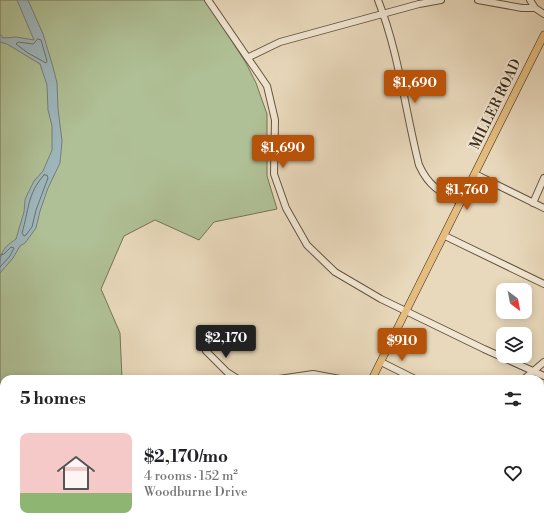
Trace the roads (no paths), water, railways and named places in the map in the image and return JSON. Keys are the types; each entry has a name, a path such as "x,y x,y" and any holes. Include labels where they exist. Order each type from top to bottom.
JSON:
{"main road":[{"name":"MILLER ROAD","path":"374,375 445,236 544,35"}],"street":[{"path":"208,0 249,57 267,86 275,120 274,174 286,208 307,245 335,272 406,311 484,349 542,375"},
{"path":"378,0 384,13 398,64 419,165 425,178 439,192 461,202"},
{"path":"249,57 280,42 384,13 441,0"},
{"path":"478,0 522,8 535,8"},
{"path":"530,0 535,8 544,14"},
{"path":"475,174 544,208"},
{"path":"533,203 544,178"},
{"path":"445,236 544,284"},
{"path":"206,351 232,375"},
{"path":"381,362 407,375"},
{"path":"528,375 544,362"},
{"path":"306,375 318,375"}],"water":[{"path":"17,0 28,0 43,34 57,83 58,109 62,141 60,163 48,188 36,228 25,243 20,246 13,258 0,273 2,253 7,246 16,239 24,212 27,195 34,181 43,171 52,150 52,126 48,110 47,85 40,64 7,44 0,42 0,34 3,38 16,37 34,40"}]}
